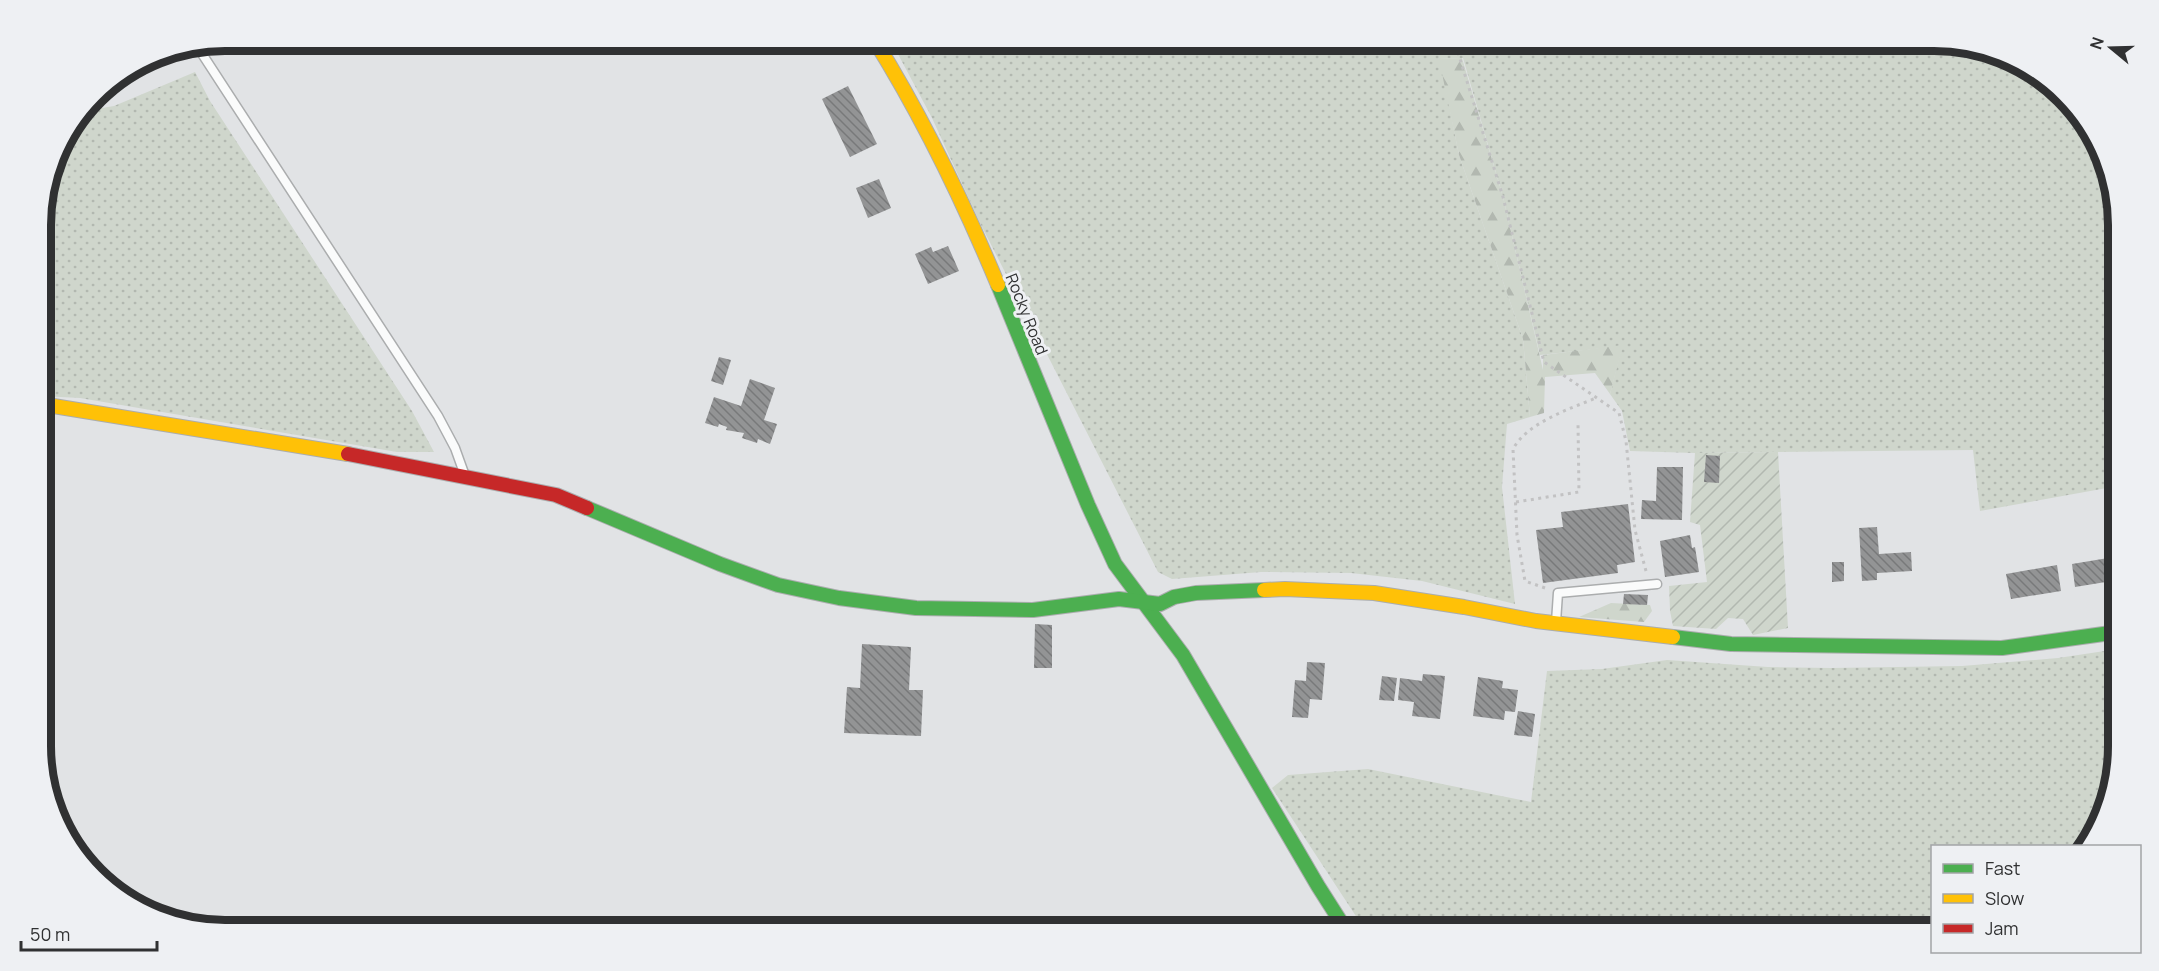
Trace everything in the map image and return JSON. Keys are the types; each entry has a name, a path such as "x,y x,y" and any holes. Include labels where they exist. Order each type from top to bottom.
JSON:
{"street":[{"name":"Rocky Road","path":"882,51 899,80 974,228 1088,505 1115,564 1183,654 1340,920"},
{"path":"51,406 243,435 556,495 720,564 778,585 839,598 916,608 1020,610 1119,599 1160,604 1174,597 1221,591 1285,589 1357,592 1453,605 1556,623 1731,644 1944,645 2002,648 2108,633"}],"lane":[{"path":"201,53 438,416 455,448 465,476"},
{"path":"1556,623 1558,593 1653,584"}],"path":[{"path":"1457,51 1503,197 1544,362 1619,413 1626,441 1635,530 1653,584"},
{"path":"1558,593 1525,581 1517,535 1513,449 1519,439 1557,414 1596,398"},
{"path":"1516,502 1579,492 1578,423"}],"green space":[{"path":"896,51 1934,51 1957,52 1990,60 2021,74 2057,102 2085,138 2102,180 2107,202 2108,225 2108,488 1980,511 1973,450 1695,453 1630,451 1622,411 1610,394 1622,346 1540,355 1503,197 1463,58 1440,59 1459,155 1523,339 1530,417 1507,424 1502,487 1515,604 1422,581 1351,573 1261,572 1172,579 1158,572 980,223 932,118"},
{"path":"1462,58 1503,197 1543,370 1543,355 1623,345 1610,394 1595,373 1545,377 1544,413 1530,417 1523,339 1459,155 1439,59"},
{"path":"195,72 210,101 412,411 434,452 397,452 80,398 51,397 51,213 54,191 64,158 80,128 96,109 114,106"},
{"path":"1778,452 1788,628 1753,635 1743,619 1728,618 1716,629 1673,626 1669,586 1707,582 1700,525 1690,522 1695,453"},
{"path":"1611,603 1650,605 1652,611 1644,622 1579,617"},
{"path":"2108,650 2107,769 2095,813 2077,845 1931,845 1931,920 1358,920 1272,788 1288,775 1368,769 1531,802 1547,671 1602,669 1667,660 1768,667 1831,668 1962,666 2058,658"}],"building":[{"path":"159,64 139,77 137,74"},
{"path":"848,86 877,144 850,157 822,99"},
{"path":"879,179 891,208 868,218 856,188"},
{"path":"948,246 959,271 928,284 915,254 931,247 933,252"},
{"path":"719,357 731,360 723,385 711,381"},
{"path":"750,379 775,388 764,420 777,424 770,444 758,439 757,443 742,438 744,433 726,430 727,427 719,424 718,427 705,423 714,397 741,406"},
{"path":"1706,455 1720,456 1719,483 1704,482"},
{"path":"1657,467 1683,467 1682,520 1641,519 1642,500 1656,501"},
{"path":"1628,504 1635,562 1617,565 1618,573 1543,583 1536,530 1563,527 1561,512"},
{"path":"1877,527 1879,554 1911,552 1912,571 1877,573 1877,580 1862,581 1859,528"},
{"path":"1690,535 1692,548 1695,547 1699,572 1665,577 1660,541"},
{"path":"2108,558 2108,582 2075,587 2072,564"},
{"path":"1832,562 1844,562 1844,581 1832,582"},
{"path":"2057,565 2061,591 2011,599 2006,574"},
{"path":"1624,594 1648,595 1647,605 1623,604"},
{"path":"1035,624 1052,625 1052,668 1034,668"},
{"path":"862,644 911,647 909,690 923,690 921,736 844,733 847,687 860,688"},
{"path":"1307,662 1325,663 1322,700 1310,699 1308,718 1292,717 1295,680 1306,681"},
{"path":"1423,674 1445,676 1440,719 1412,716 1414,702 1398,700 1400,678 1422,681"},
{"path":"1382,676 1397,678 1394,701 1379,700"},
{"path":"1478,677 1503,681 1502,688 1518,690 1515,712 1505,711 1504,720 1473,716"},
{"path":"1518,711 1535,714 1532,737 1514,735"}],"traffic: fast":[{"path":"998,285 1088,505 1115,564 1183,655 1340,920"},
{"path":"587,508 720,564 778,585 839,598 916,608 1033,610 1119,599 1160,604 1174,597 1196,593 1264,590"},
{"path":"1673,637 1731,644 2002,648 2108,633"}],"traffic: slow":[{"path":"881,51 910,100 941,160 998,285"},
{"path":"51,406 348,454"},
{"path":"1264,590 1374,593 1536,621 1673,637"}],"traffic: jam":[{"path":"348,454 556,495 587,508"}]}
